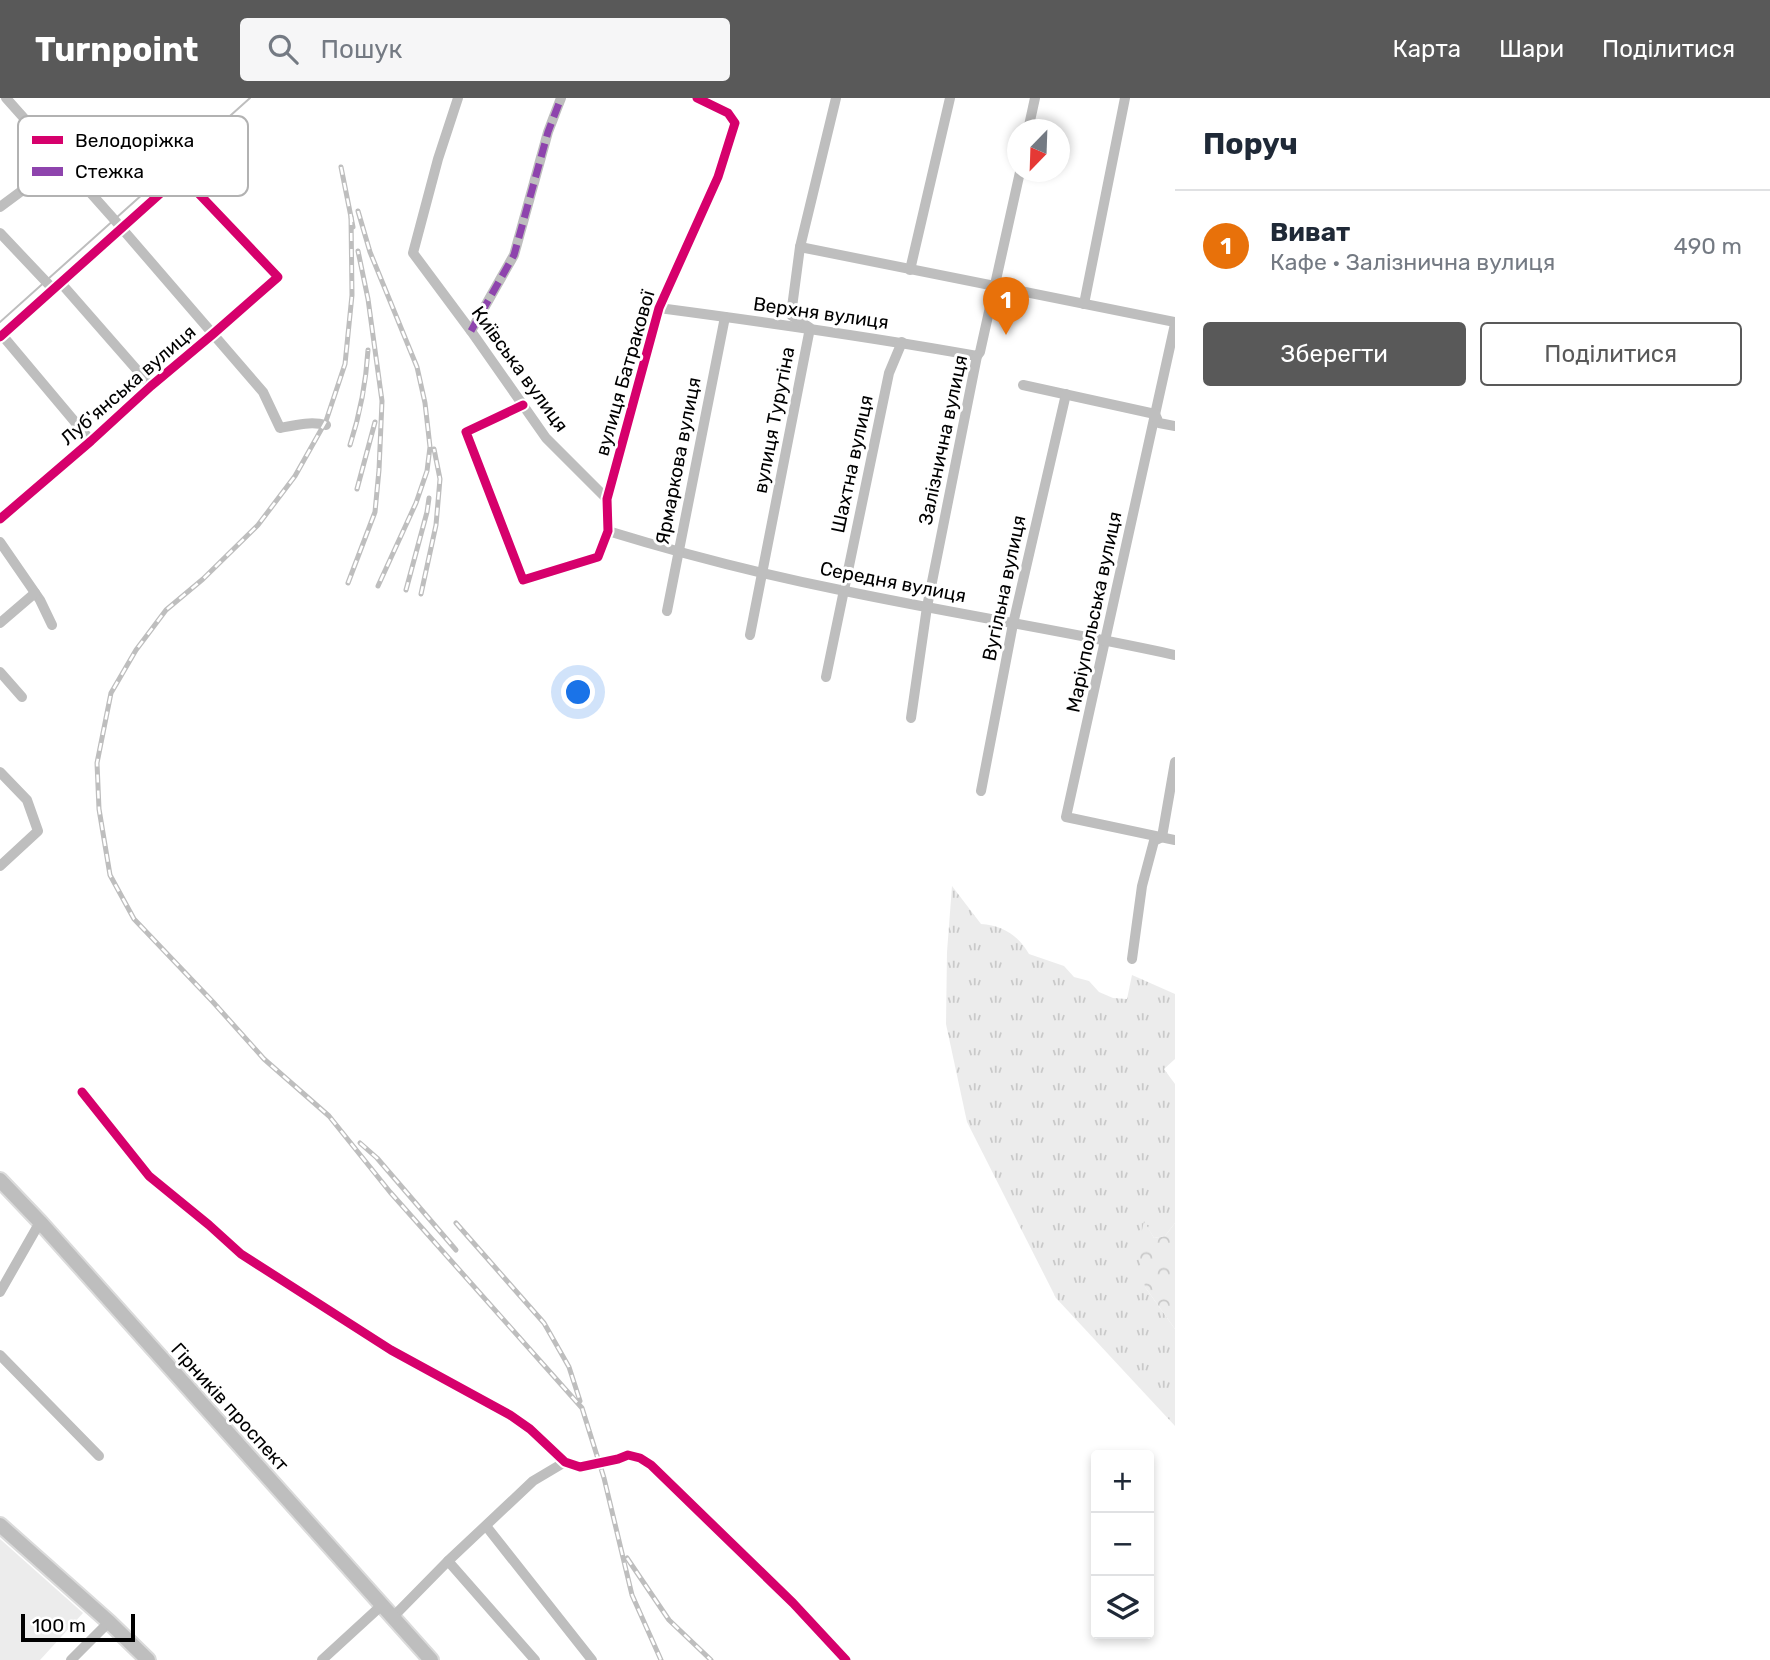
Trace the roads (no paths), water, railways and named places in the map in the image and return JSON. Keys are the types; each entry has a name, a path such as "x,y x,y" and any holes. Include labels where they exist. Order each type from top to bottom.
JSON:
{"main road":[{"name":"Гірників проспект","path":"0,1180 431,1660"},
{"path":"0,1525 148,1660"}],"street":[{"path":"22,116 10,102 24,98"},
{"name":"Київська вулиця","path":"458,98 438,159 414,253 546,438 607,499"},
{"path":"471,331 514,255 548,132 561,98"},
{"name":"вулиця Батракової","path":"608,531 607,499 659,309 718,177 735,123 728,113 697,98"},
{"name":"вулиця Турутіна","path":"750,635 810,328 791,315 800,247 836,98"},
{"path":"909,270 950,98"},
{"path":"1030,119 1035,98"},
{"path":"1084,304 1125,98"},
{"name":"Залізнична вулиця","path":"911,718 927,607 977,356 1018,182"},
{"path":"0,207 18,194"},
{"path":"93,196 263,392 280,428 299,424 326,425"},
{"name":"Луб'янська вулиця","path":"121,227 157,196"},
{"name":"Луб'янська вулиця","path":"0,519 278,277 201,196"},
{"path":"92,441 1,336 121,227"},
{"path":"0,233 56,286 151,386"},
{"path":"800,247 1175,323"},
{"name":"Верхня вулиця","path":"659,309 810,328 977,356"},
{"name":"Ярмаркова вулиця","path":"667,611 725,317"},
{"name":"Маріупольська вулиця","path":"1163,837 1066,817 1175,323"},
{"name":"Шахтна вулиця","path":"826,677 889,373 902,342"},
{"path":"1023,385 1155,414 1159,423 1175,426"},
{"name":"Вугільна вулиця","path":"981,791 1013,624 1066,394"},
{"path":"523,405 466,432 523,580 598,557 608,531"},
{"name":"Середня вулиця","path":"608,531 761,573 1175,655"},
{"path":"0,542 35,593 52,625"},
{"path":"0,623 35,593"},
{"path":"0,672 22,697"},
{"path":"1163,837 1175,762"},
{"path":"0,772 27,800 38,831 0,866"},
{"path":"1132,958 1142,886 1154,842 1163,837 1175,840"},
{"path":"82,1092 149,1176 241,1254 391,1350 510,1415 530,1429 565,1462 580,1467 628,1455 640,1458 650,1465 793,1604 846,1660"},
{"path":"0,1292 40,1222"},
{"path":"0,1355 99,1456"},
{"path":"392,1618 533,1481 565,1462"},
{"path":"486,1526 592,1660"},
{"path":"448,1561 536,1660"},
{"path":"322,1660 382,1605"},
{"path":"71,1660 109,1622"}],"tram line":[{"path":"230,116 250,98"},
{"path":"0,322 141,196"}],"railway":[{"path":"341,167 353,227"},
{"path":"358,211 370,252 417,367 425,403 430,447 427,471 416,503 378,586"},
{"path":"351,217 352,295 345,364 326,421 295,476 258,525 203,579 166,610 136,650 111,693 97,763 99,809 110,875 134,919 264,1059 329,1116 390,1192 582,1408 604,1478 632,1595 661,1660"},
{"path":"348,583 375,512 382,401 368,299 358,251"},
{"path":"350,445 362,398 368,350"},
{"path":"357,489 375,422"},
{"path":"421,594 436,525 440,479 434,449"},
{"path":"406,590 429,498"},
{"path":"360,1143 377,1158 456,1250"},
{"path":"456,1223 544,1323 569,1367 580,1401"},
{"path":"627,1558 669,1620 711,1660"}],"place":[{"name":"Виват","path":"1006,335"}]}
